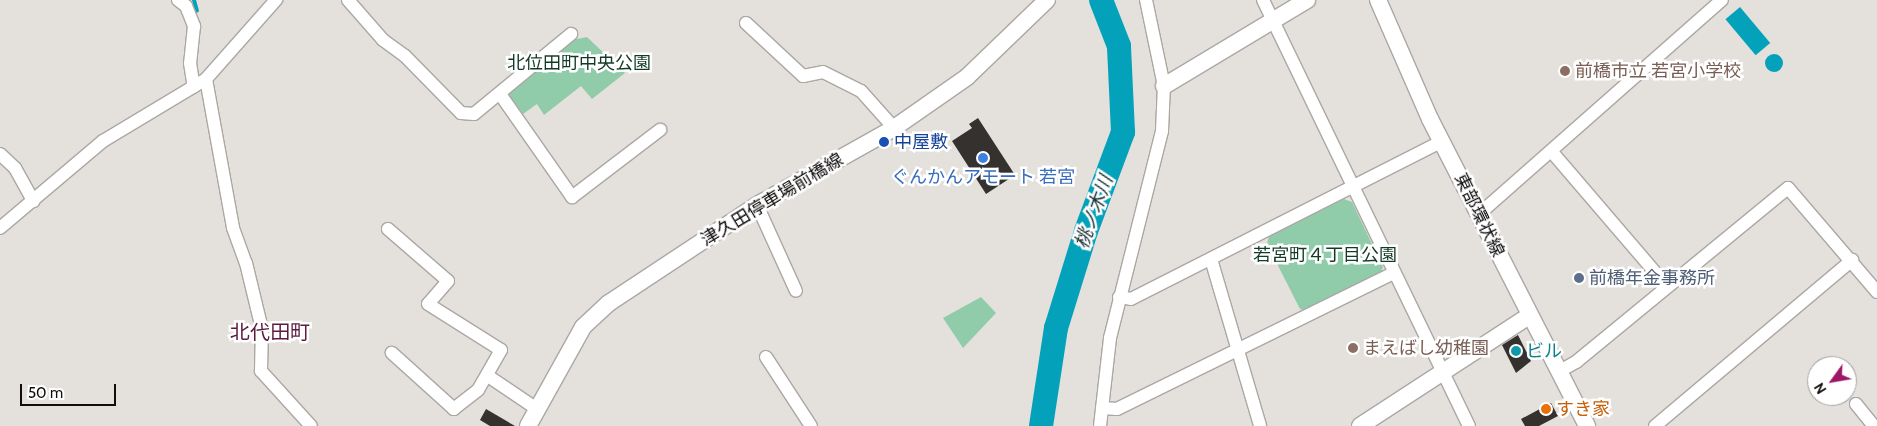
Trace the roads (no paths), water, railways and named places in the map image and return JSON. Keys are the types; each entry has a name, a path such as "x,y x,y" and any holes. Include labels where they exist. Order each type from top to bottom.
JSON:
{"street":[{"path":"0,228 103,140 206,79 276,0"},
{"path":"348,0 383,40 405,56 461,113 474,114 571,34"},
{"name":"津久田停車場前橋線","path":"535,419 583,327 609,303 757,205 894,128 967,77 1046,0"},
{"path":"1100,426 1119,297 1160,145 1164,86 1146,0"},
{"path":"1263,0 1469,426"},
{"path":"1164,86 1307,0"},
{"name":"東部環状線","path":"1378,0 1478,215 1587,426"},
{"path":"1478,215 1552,152 1722,0"},
{"path":"183,2 194,26 190,63 194,87"},
{"path":"746,23 803,76 823,72 861,91 894,128"},
{"path":"206,79 233,228 246,263 262,329 261,371 311,426"},
{"path":"500,94 572,197 660,130"},
{"path":"1119,297 1131,299 1211,260 1353,184 1442,141"},
{"path":"1552,152 1667,286"},
{"path":"0,154 16,168 33,201"},
{"path":"1558,372 1576,362 1788,188 1852,260 1877,292"},
{"path":"757,205 796,291"},
{"path":"388,229 448,281 428,304 501,350 488,376 454,409 392,352"},
{"path":"1211,260 1260,426"},
{"path":"1655,426 1852,260"},
{"path":"1102,408 1117,409 1393,272"},
{"path":"1360,426 1442,370 1529,316"},
{"path":"766,357 811,426"},
{"path":"488,376 535,419"},
{"path":"1857,405 1874,426"}],"water":[{"path":"1740,7 1770,43 1756,55 1725,19"},
{"path":"1770,54 1778,54 1783,59 1781,70 1770,72 1765,67 1765,59"}],"waterway":[{"path":"194,0 197,11"},
{"name":"桃ノ木川","path":"1041,426 1056,328 1086,231 1123,132 1119,46 1101,0"}],"place":[{"name":"前橋市立 若宮小学校","path":"1565,71"},
{"name":"中屋敷","path":"884,142"},
{"name":"ぐんかんアモート 若宮","path":"983,158"},
{"name":"前橋年金事務所","path":"1579,278"},
{"name":"まえばし幼稚園","path":"1353,348"},
{"name":"ビル","path":"1516,351"},
{"name":"すき家","path":"1546,409"}],"district":[{"name":"北代田町","path":"270,332"}],"park label":[{"name":"北位田町中央公園","path":"579,63"},
{"name":"若宮町４丁目公園","path":"1325,255"}]}
